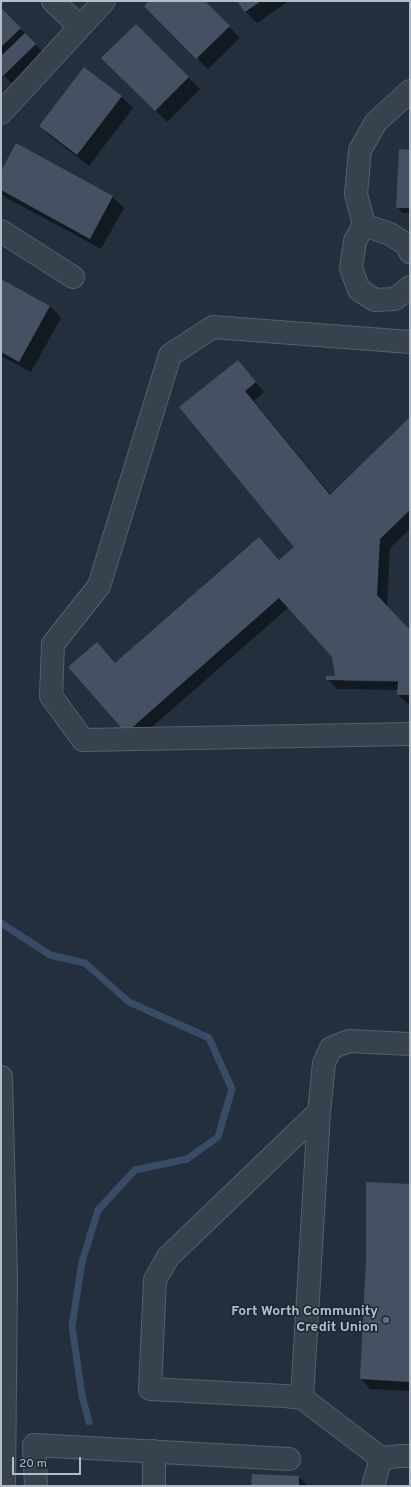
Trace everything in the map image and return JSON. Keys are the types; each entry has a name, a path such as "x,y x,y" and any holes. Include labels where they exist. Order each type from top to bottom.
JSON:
{"street":[{"path":"53,1 80,27"},
{"path":"1,113 104,1"},
{"path":"410,90 376,122 360,150 356,194 364,225 355,241 351,268 359,290 374,300 395,299 410,287"},
{"path":"364,225 390,234 407,245 410,252"},
{"path":"1,230 73,277"},
{"path":"410,342 213,327 170,355 99,586 53,644 51,696 84,740 410,734"},
{"path":"302,1398 319,1112 324,1063 332,1048 349,1041 410,1044"},
{"path":"1,1076 4,1277 2,1440 4,1486"},
{"path":"319,1112 168,1257 155,1280 150,1389 302,1398 381,1458 410,1456"},
{"path":"36,1486 34,1445 289,1459"},
{"path":"154,1451 154,1486"},
{"path":"373,1486 381,1458"}],"building":[{"path":"149,1 205,1 230,26 196,59 144,6"},
{"path":"237,1 261,1 245,12"},
{"path":"1,8 21,28 1,47"},
{"path":"136,24 189,77 155,111 101,58"},
{"path":"25,33 36,44 3,76 1,74 1,56"},
{"path":"84,67 122,96 77,155 39,126"},
{"path":"16,143 113,196 90,239 1,190 1,171"},
{"path":"399,149 410,150 410,208 396,208"},
{"path":"1,279 50,306 19,362 1,352"},
{"path":"238,360 256,382 245,391 330,495 410,417 410,510 380,539 377,595 410,630 410,695 397,695 398,681 326,680 326,676 335,676 332,657 279,598 126,733 68,667 97,642 115,663 259,537 279,560 294,547 179,407"},
{"name":"Fort Worth Community Credit Union","path":"366,1182 410,1184 410,1382 360,1379 366,1260"},
{"path":"252,1474 299,1476 299,1486 251,1486"}],"waterway":[{"path":"1,923 50,955 85,963 129,1002 209,1038 232,1089 218,1137 187,1159 135,1170 98,1210 82,1262 72,1326 82,1396 89,1422"}],"place":[{"name":"Fort Worth Community Credit Union","path":"386,1320"}]}
